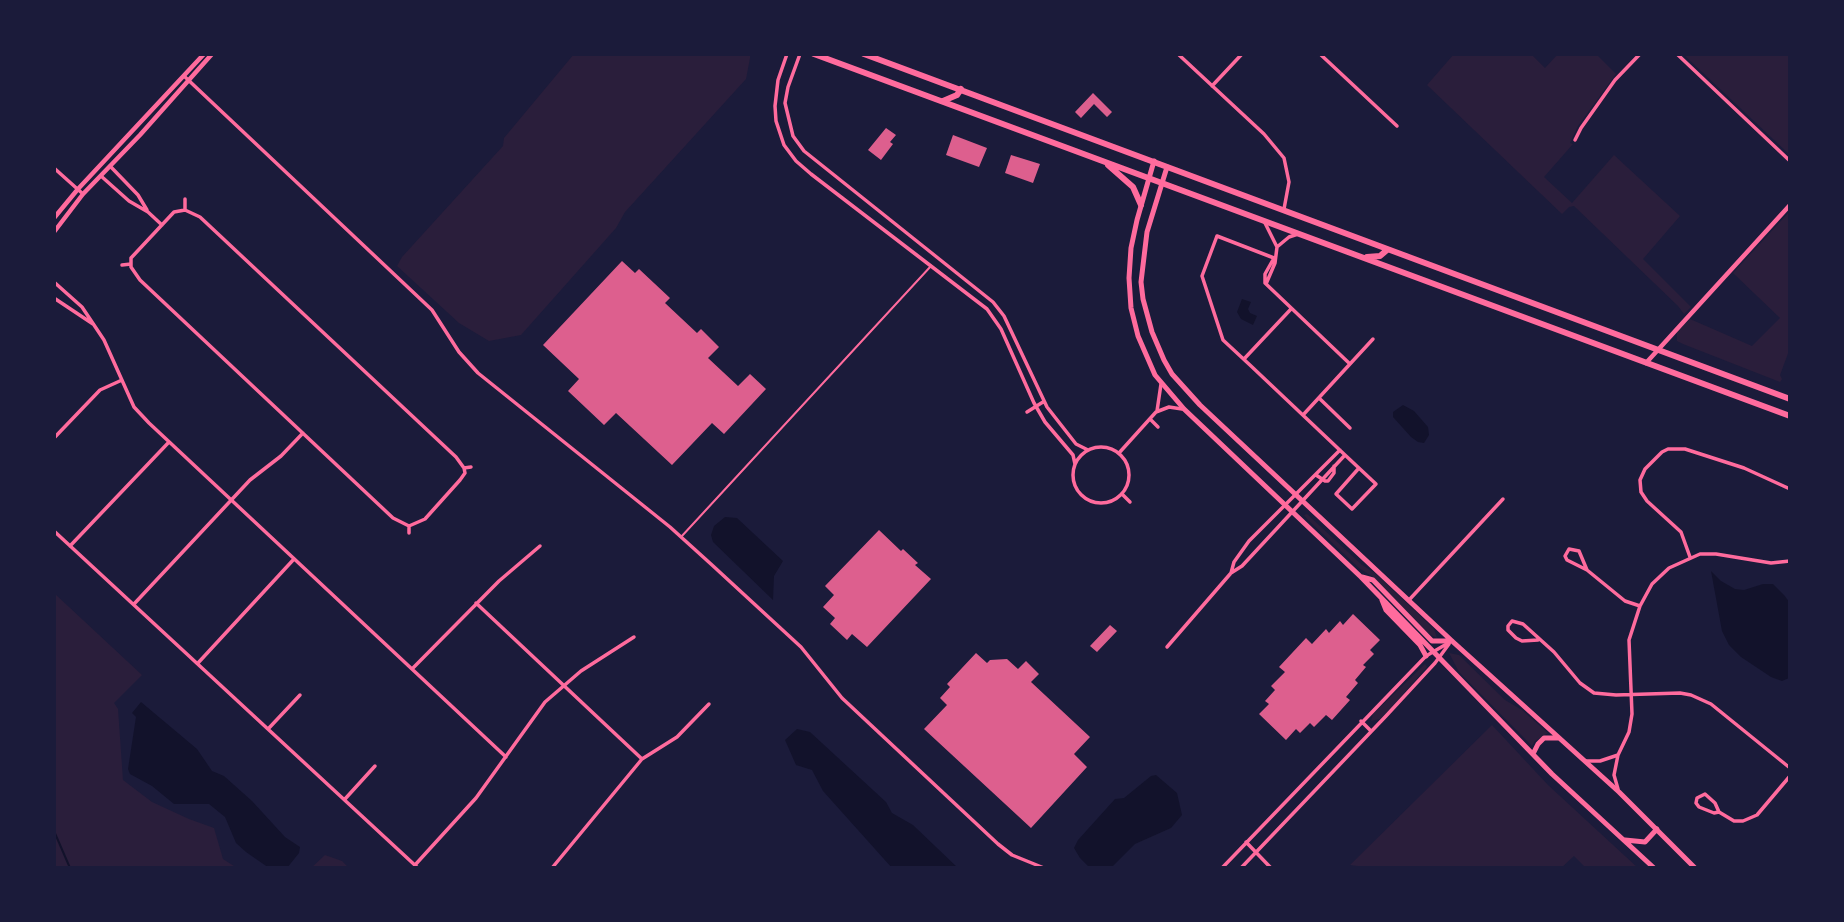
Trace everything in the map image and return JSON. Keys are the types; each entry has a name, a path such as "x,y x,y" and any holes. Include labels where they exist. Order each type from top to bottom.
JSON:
{"main road":[{"path":"814,54 1790,416"},
{"path":"864,54 1790,400"},
{"path":"942,101 957,95 961,89"},
{"path":"1104,161 1133,187 1141,205"},
{"path":"1154,161 1131,248 1129,278 1131,308 1138,337 1161,382 1184,409 1361,577 1533,754 1654,868"},
{"path":"1167,167 1147,232 1141,282 1143,299 1160,351 1172,373 1200,405 1452,641 1619,792 1695,868"},
{"path":"1362,257 1380,256 1387,250"},
{"path":"1361,577 1373,580 1432,641 1452,641"},
{"path":"1381,597 1385,610 1420,645 1426,656"},
{"path":"1533,754 1541,740 1548,737 1558,738"},
{"path":"1622,839 1645,842 1657,829"}],"street":[{"path":"54,232 83,194 110,166 204,54"},
{"path":"54,218 78,189 212,54"},
{"path":"787,54 778,80 776,121 784,145 796,161 976,298 992,315 1036,406 1073,455 1074,484 1086,499 1104,503 1122,494 1129,478 1128,468 1119,453 1107,447 1087,450 1074,464"},
{"path":"800,54 785,103 793,136 804,150 982,292 998,309 1044,401 1067,434 1078,446 1087,450"},
{"path":"1178,54 1264,134 1284,158 1289,182 1284,212"},
{"path":"1212,86 1242,54"},
{"path":"1320,54 1397,126"},
{"path":"1575,141 1581,128 1615,80 1640,54"},
{"path":"1677,54 1790,161"},
{"path":"186,78 432,310 459,352 478,373 681,537 801,647 842,698 998,844 1012,855 1044,868"},
{"path":"110,166 138,195 148,212"},
{"path":"54,168 83,194"},
{"path":"100,176 162,225"},
{"path":"184,198 185,210"},
{"path":"1646,363 1790,205"},
{"path":"868,217 875,209"},
{"path":"185,210 200,217 456,457 465,473 425,519 409,526 393,518 141,280 131,264 131,258 174,212 185,210"},
{"path":"1263,220 1278,247"},
{"path":"1298,234 1289,237 1278,247 1265,274 1266,284 1350,364"},
{"path":"1274,258 1217,236 1202,276 1223,340 1244,359 1376,484 1352,509 1336,494 1359,468"},
{"path":"932,266 937,257"},
{"path":"122,265 131,264"},
{"path":"54,282 82,307 104,340 134,407 506,757"},
{"path":"54,298 94,325"},
{"path":"992,315 998,309"},
{"path":"1244,359 1291,309"},
{"path":"1303,415 1373,339"},
{"path":"54,438 100,390 121,380"},
{"path":"1119,453 1156,412 1161,382"},
{"path":"1318,398 1350,428"},
{"path":"1027,412 1044,401"},
{"path":"1156,412 1169,408 1184,409"},
{"path":"1150,419 1158,427"},
{"path":"134,604 250,481 281,456 303,433"},
{"path":"70,546 169,442"},
{"path":"1690,557 1681,532 1647,501 1641,492 1640,480 1645,469 1662,452 1668,449 1685,449 1744,468 1790,489"},
{"path":"1231,573 1234,562 1249,541 1340,450"},
{"path":"1167,646 1231,573 1242,566 1345,455"},
{"path":"464,468 471,467"},
{"path":"1316,475 1321,479"},
{"path":"1122,494 1130,502"},
{"path":"1409,600 1503,499"},
{"path":"409,526 409,533"},
{"path":"54,531 417,866 476,798 540,708 590,664 634,637"},
{"path":"412,669 476,603 540,546"},
{"path":"1587,570 1579,551 1569,549 1565,556 1567,560 1587,570 1614,594 1640,606"},
{"path":"1619,792 1614,775 1618,755 1629,732 1632,714 1629,640 1640,606 1659,576 1690,557 1716,554 1771,563 1790,561"},
{"path":"198,663 294,559"},
{"path":"476,603 642,759"},
{"path":"1538,640 1516,638 1508,630 1508,626 1517,621 1554,652 1573,677 1599,694 1666,692 1698,698 1727,716 1790,768"},
{"path":"1222,868 1426,656 1452,641"},
{"path":"1241,868 1452,641"},
{"path":"269,729 300,695"},
{"path":"552,868 642,759 677,737 709,704"},
{"path":"1361,721 1371,731"},
{"path":"1584,761 1600,761 1618,755"},
{"path":"345,799 375,766"},
{"path":"1719,812 1714,813 1699,807 1696,803 1697,797 1705,794 1715,803 1719,812 1734,821 1749,820 1757,815 1790,776"},
{"path":"1246,842 1270,868"}],"lane":[{"path":"681,537 932,266"}],"shaded area":[{"path":"574,54 750,54 750,58 746,79 625,212 616,228 521,335 489,341 459,323 397,266 402,257 503,146 504,138"},
{"path":"1454,54 1531,54 1545,68 1558,54 1596,54 1616,74 1578,126 1570,143 1573,144 1544,177 1572,203 1614,155 1680,216 1643,259 1691,307 1684,314 1574,206 1562,214 1427,85"},
{"path":"1683,54 1790,54 1790,155"},
{"path":"1790,211 1790,348 1780,382 1677,341 1677,332 1690,319 1752,346 1780,318 1733,273"},
{"path":"1242,299 1251,302 1248,309 1257,316 1253,325 1241,319 1237,312"},
{"path":"1403,405 1414,411 1428,427 1429,435 1424,443 1411,437 1393,417 1393,412"},
{"path":"1307,514 1434,629 1437,638 1429,634 1373,577 1359,568 1307,519 1304,515"},
{"path":"725,517 737,518 783,561 774,576 773,600 713,542 711,535 714,526"},
{"path":"1711,571 1735,589 1744,590 1773,584 1790,603 1789,678 1782,681 1771,677 1741,657 1729,645 1722,631"},
{"path":"54,593 142,675 114,703 118,709 123,780 152,802 214,828 223,859 237,868 54,868"},
{"path":"1449,653 1459,655 1505,700 1522,710 1548,733 1532,746 1459,672"},
{"path":"1425,664 1427,667 1389,710 1380,719 1371,721 1373,714"},
{"path":"141,702 197,749 212,771 224,776 252,801 285,837 300,847 299,853 287,868 269,868 246,852 236,843 225,817 209,804 174,804 152,786 130,774 128,769 136,717 132,713"},
{"path":"1492,725 1548,785 1638,868 1586,868 1574,856 1561,868 1372,868 1350,865"},
{"path":"797,729 810,732 886,802 892,813 913,825 958,868 892,868 823,791 812,770 796,765 785,740"},
{"path":"1156,775 1177,793 1182,815 1171,828 1135,844 1111,868 1090,868 1074,848 1078,840 1115,799 1124,798 1151,776"},
{"path":"325,855 342,861 349,868 311,868"}],"building":[{"path":"1093,93 1112,112 1107,117 1094,104 1081,118 1075,112"},
{"path":"886,128 896,135 881,160 868,150"},
{"path":"953,135 987,148 979,167 946,155"},
{"path":"1011,155 1040,164 1033,183 1005,173"},
{"path":"622,261 635,273 639,269 670,298 665,303 697,333 701,329 719,347 708,358 738,386 750,374 766,389 724,434 712,423 672,465 616,413 604,425 568,391 579,379 543,345"},
{"path":"879,530 918,563 915,565 931,579 867,647 852,634 847,640 830,624 835,618 823,607 834,595 825,586"},
{"path":"1353,614 1380,640 1370,650 1374,654 1363,665 1366,667 1355,680 1358,683 1346,697 1350,700 1332,720 1326,715 1314,727 1310,723 1300,733 1296,729 1286,740 1259,714 1269,704 1265,701 1275,690 1271,686 1285,672 1279,667 1306,638 1312,644 1326,629 1329,633 1340,621 1343,625"},
{"path":"1110,625 1117,631 1097,652 1090,646"},
{"path":"976,653 987,663 990,660 1007,659 1018,669 1026,661 1039,674 1031,682 1090,737 1074,754 1087,767 1031,828 924,729 947,705 940,698 950,687 947,684"}],"waterway":[{"path":"54,831 70,868"}]}
